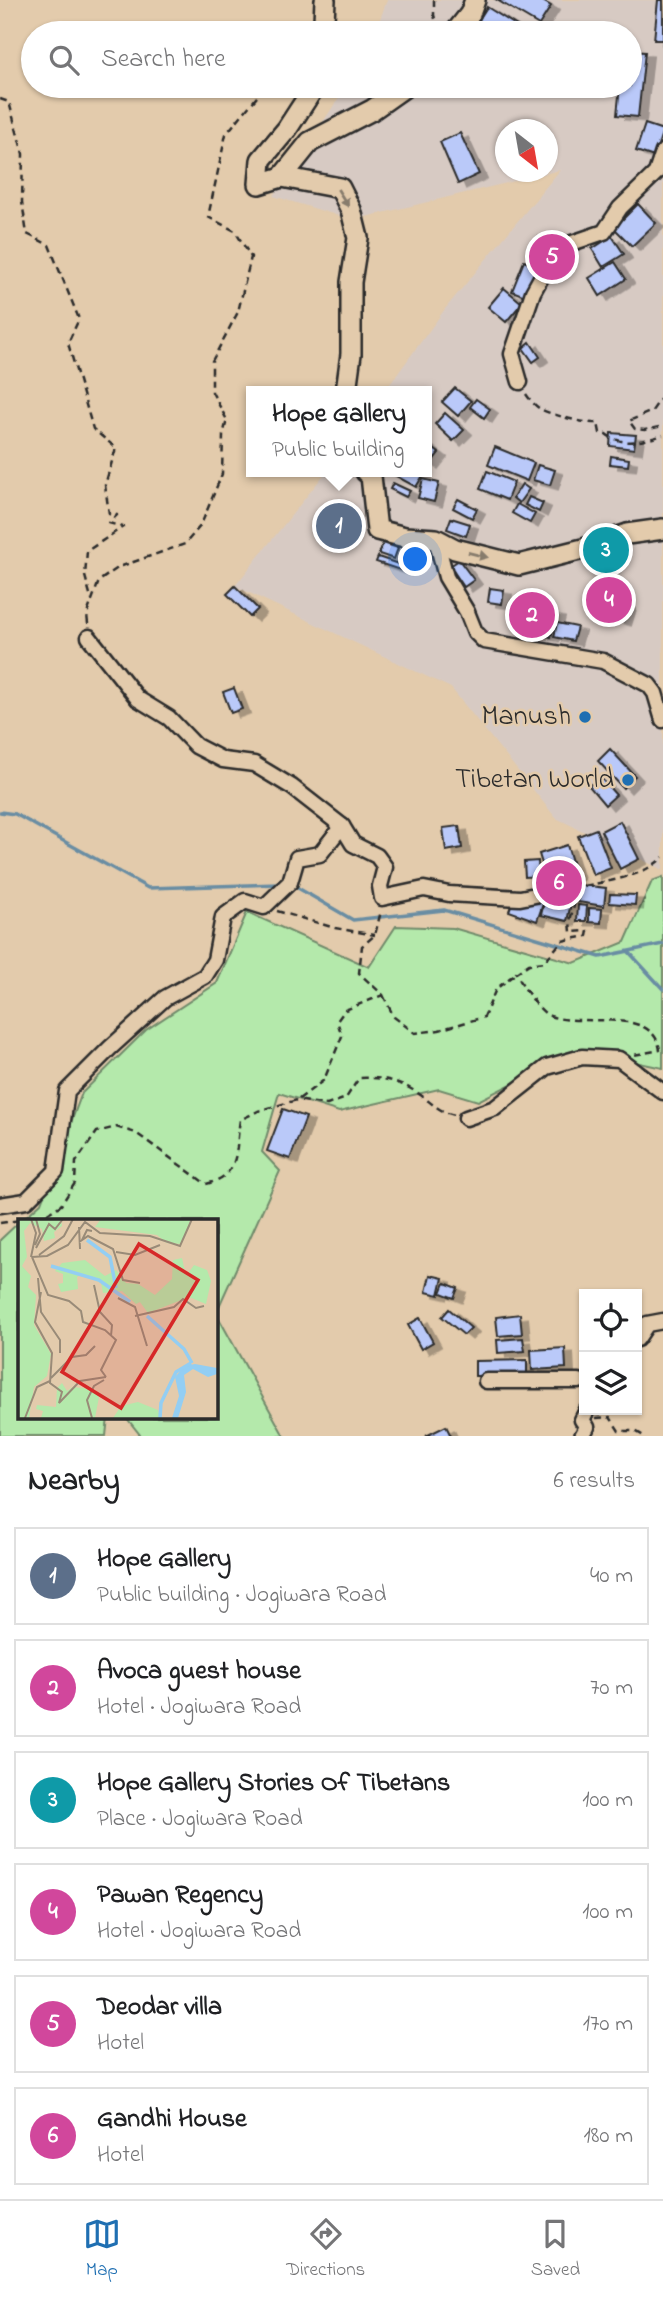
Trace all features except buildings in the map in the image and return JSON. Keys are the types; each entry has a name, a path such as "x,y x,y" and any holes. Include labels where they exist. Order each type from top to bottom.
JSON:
{"street":[{"path":"324,21 325,0"},
{"path":"464,21 475,0"},
{"path":"306,98 287,129 261,160 260,184 282,177 340,188 351,210 358,238 351,282 351,355 347,386"},
{"path":"282,177 310,142 372,110 389,98"},
{"path":"520,382 512,354 533,292 549,263 569,243 604,232 620,208 656,173 663,152"},
{"path":"371,477 377,530 405,537 436,539 455,549 519,565 583,549 627,534 663,528"},
{"path":"436,539 446,577 467,612 475,632 484,641 603,661 649,685 655,693 663,720"},
{"path":"89,637 138,699 170,718 195,746 223,760 254,764 292,787 342,826 353,844 377,856 385,867 380,886 382,898 424,889 449,894 520,898 574,887"},
{"path":"0,1205 26,1202 57,1171 67,1091 165,998 205,976 215,960 223,917 245,901 264,907 290,882 297,858 320,854 342,826"},
{"path":"467,1118 495,1108 547,1068 582,1057 619,1059 663,1092"},
{"path":"642,1332 647,1324 663,1321"},
{"path":"486,1381 579,1381"},
{"path":"582,1436 587,1427 585,1415"}],"path":[{"path":"434,0 436,21"},
{"path":"89,637 87,614 99,581 120,567 185,544 201,525 222,474 223,435 227,420 212,392 212,361 239,312 251,257 235,231 208,217 226,134 256,98"},
{"path":"0,99 9,102 23,154 22,202 27,234 49,245 79,319 68,343 93,429 116,448 105,485 109,514 117,515 109,523 123,527 87,551 85,576 92,600"},
{"path":"520,382 529,399 540,410 585,424 598,423 600,433 609,437 632,442 663,435"},
{"path":"663,396 652,411 629,421 635,429 663,426"},
{"path":"380,914 375,935 362,946 359,973 383,995 394,1017 415,1032 439,1030 484,1017 496,989 529,964 544,962 562,941 587,936 588,931 571,932 574,887 620,879 654,866 663,857"},
{"path":"264,907 335,928 375,935"},
{"path":"516,974 523,987 548,1015 624,1022 646,1027 658,1041 660,1050 619,1059"},
{"path":"28,1219 42,1217 61,1205 75,1183 76,1162 97,1132 116,1127 136,1133 206,1184 218,1181 230,1169 239,1152 240,1120 258,1111 298,1100 324,1080 342,1036 337,1021 345,1010 383,995"},
{"path":"298,1100 327,1105 346,1098 359,1078 384,1077 420,1094 441,1112 467,1118"},
{"path":"0,1223 18,1220"},
{"path":"585,1415 610,1417 619,1431 635,1431 644,1436"}],"shaded area":[{"path":"387,0 663,0 663,870 556,818 451,688 235,586 322,477 432,477 432,386 389,386 445,309 550,182 558,182 558,119 495,119 495,182 510,182 353,220 273,196 339,98 642,98 642,21 379,21"}],"green space":[{"path":"663,877 663,1068 578,1050 478,1101 439,1089 339,1112 279,1093 262,1152 280,1171 217,1311 217,1219 23,1219 41,1203 82,1093 146,1030 217,983 247,912 369,967 396,926 453,928 574,963 625,942 652,881"},
{"path":"18,1223 18,1419 108,1419 106,1436 0,1436 0,1240"},
{"path":"217,1315 284,1436 141,1436 128,1419 217,1419"}],"waterway":[{"path":"0,812 15,814 148,888 280,884"},
{"path":"291,884 353,920 444,910 600,957 663,944"},
{"path":"629,952 663,989"}],"place":[{"name":"Deodar villa","path":"552,257"},
{"name":"Hope Gallery","path":"339,526"},
{"name":"Hope Gallery Stories Of Tibetans","path":"606,550"},
{"name":"Pawan Regency","path":"609,600"},
{"name":"Avoca guest house","path":"532,615"},
{"name":"Manush","path":"585,717"},
{"name":"Tibetan World","path":"628,780"},
{"name":"Gandhi House","path":"559,883"}]}
